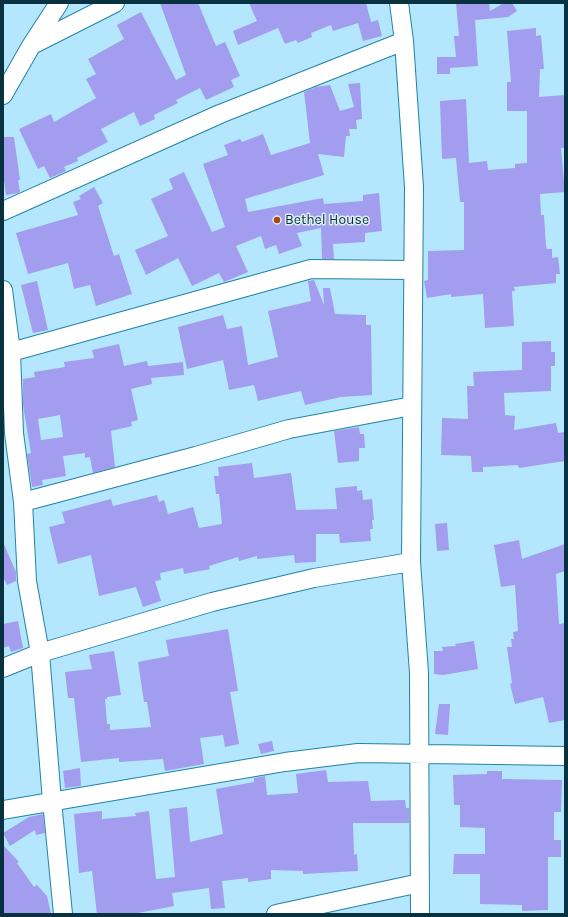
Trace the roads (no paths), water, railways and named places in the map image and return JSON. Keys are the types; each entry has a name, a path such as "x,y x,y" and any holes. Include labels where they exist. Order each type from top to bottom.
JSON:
{"street":[{"path":"3,95 31,46 59,3"},
{"path":"31,46 115,3"},
{"path":"399,3 404,41 414,187 412,270 412,562 419,672 420,914"},
{"path":"3,210 220,114 404,41"},
{"path":"11,352 311,269 412,270"},
{"path":"3,290 11,352 9,433 23,502 27,581 40,653 63,914"},
{"path":"23,502 196,456 289,429 412,406"},
{"path":"3,668 40,653 212,602 314,578 412,562"},
{"path":"8,812 52,801 285,762 358,753 565,756"},
{"path":"276,914 420,883"}],"place":[{"name":"Bethel House","path":"277,220"}]}
